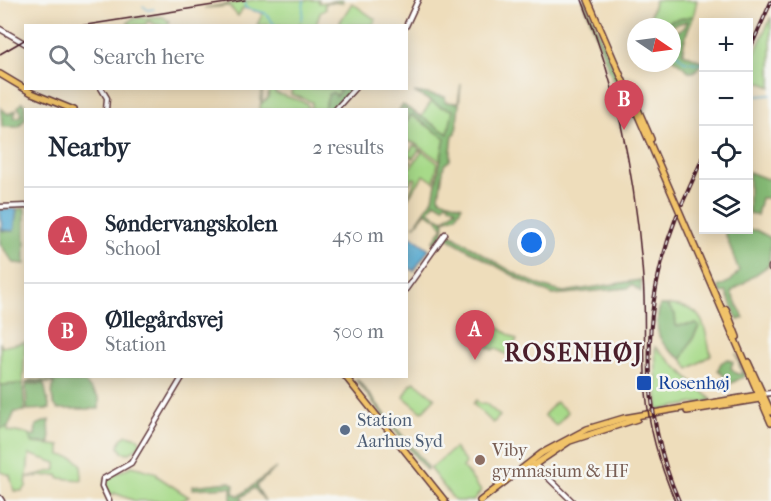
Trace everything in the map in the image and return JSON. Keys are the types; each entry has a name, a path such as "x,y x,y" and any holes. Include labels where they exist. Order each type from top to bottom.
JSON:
{"main road":[{"path":"589,0 629,97 652,141 771,413"},
{"path":"589,0 747,368 764,396 771,423"},
{"path":"0,74 24,87"},
{"path":"30,90 69,108"},
{"path":"48,100 74,108"},
{"path":"348,378 447,501"},
{"path":"480,501 532,463 570,441 647,417 736,403 764,396"},
{"path":"486,501 551,447 587,429 639,416 764,396"},
{"path":"603,432 606,426 639,416"}],"street":[{"path":"407,24 418,0"},
{"path":"0,29 24,43"},
{"path":"102,90 107,98 106,108"},
{"path":"337,108 353,90"},
{"path":"0,207 24,206"},
{"path":"408,287 445,234"},
{"path":"109,501 102,486 103,479 131,463 182,378"},
{"path":"532,463 572,501"}],"green space":[{"path":"253,0 319,0 319,3 343,0 342,3 329,2 324,5 326,9 320,13 316,24 258,24 263,13 243,8 238,16 229,6 204,8"},
{"path":"583,0 585,0 619,81 614,83"},
{"path":"655,0 697,0 693,18 681,20 650,18"},
{"path":"352,3 376,20 373,24 339,24"},
{"path":"691,16 693,18 685,39 683,53 699,60 699,66 694,72 690,72 681,65 681,30 688,21 681,23 681,18"},
{"path":"163,17 169,21 168,24 155,24 148,21 146,24 127,24 132,19"},
{"path":"771,17 771,87 753,79 753,57"},
{"path":"461,84 456,133 453,135 450,160 444,165 439,196 440,199 462,206 456,216 444,220 443,234 435,243 433,242 443,227 438,217 443,220 456,209 446,203 443,207 435,202 429,211 436,216 435,218 426,212 414,227 433,199 445,138 412,115 408,120 408,108 448,134 453,110 441,107 414,92 445,97 445,102 458,103"},
{"path":"262,90 262,103 268,98 268,90 276,90 275,93 307,103 309,108 260,108"},
{"path":"292,90 340,91 324,108 311,108 312,102 291,94"},
{"path":"338,90 352,90 333,108 324,108 329,94 333,92 336,96"},
{"path":"432,100 441,107 454,110 448,135 421,117"},
{"path":"22,102 25,105 24,120 19,127 2,127 1,108 8,114 16,110 14,117 20,117 22,113 18,107"},
{"path":"411,115 445,138 440,161 408,141 408,120"},
{"path":"414,145 438,163 434,182 424,175 408,198 416,179 413,178 408,183 410,173 408,173 408,166 410,168 422,152 419,150 413,158 408,153"},
{"path":"753,174 767,179 771,178 771,198 761,198 757,215 753,214"},
{"path":"24,208 24,264 14,263 0,244 0,227 3,231 14,231 17,209"},
{"path":"753,230 756,230 771,238 769,265 731,292 744,318 738,320 726,292 721,293 718,287 731,281 739,271 725,234 753,234"},
{"path":"449,233 520,276 550,289 564,292 641,280 641,292 632,285 628,288 553,295 523,281 446,237"},
{"path":"660,305 667,305 675,314 676,326 696,324 699,326 682,359 667,348 659,336 657,322"},
{"path":"667,305 689,309 696,313 704,326 711,355 689,369 682,359 698,329 696,324 676,326 675,314"},
{"path":"478,314 517,340 507,355 495,348 493,350 466,331"},
{"path":"0,342 2,347 24,342 23,384 0,385"},
{"path":"655,347 712,400 658,410"},
{"path":"736,353 745,376 728,385 727,379 718,370 721,363 727,359 733,362 731,368 737,374 742,374"},
{"path":"30,380 84,382 99,398 99,409 58,409 53,400 54,383 27,382"},
{"path":"356,380 428,467 426,470"},
{"path":"415,382 435,398 422,412 404,397 411,384"},
{"path":"23,384 25,411 15,412 8,427 0,428 0,385"},
{"path":"26,384 44,384 50,409 27,410"},
{"path":"476,400 480,404 485,403 500,416 493,423 473,404"},
{"path":"556,402 568,412 556,426 544,415"},
{"path":"49,420 50,443 33,443 28,434 35,436 36,425"},
{"path":"8,427 8,431 28,434 33,443 60,446 60,455 74,458 81,464 82,480 59,478 58,475 28,477 56,470 56,463 29,454 26,487 22,491 14,491 10,475 0,472 0,428"},
{"path":"127,435 138,438 141,444 130,453 122,452 119,447 121,439"},
{"path":"454,448 466,463 463,467 481,491 473,501 455,501 430,469"},
{"path":"132,466 157,473 157,476 189,497 182,501 135,501 114,493 113,495 107,493 104,485 105,479"},
{"path":"276,468 256,486 265,501 254,488 241,498 243,501 231,501 231,487 192,489 192,486 230,482 234,485 233,493 239,496"}],"water":[{"path":"0,209 17,209 14,231 2,230"},
{"path":"411,236 429,249 414,271 408,268 408,242"}],"waterway":[{"path":"302,20 304,0"},
{"path":"245,3 245,8 265,13 274,24"},
{"path":"143,6 148,10 154,9"},
{"path":"681,58 684,61 699,64"},
{"path":"753,95 771,95"}],"tram line":[{"path":"93,24 245,0"},
{"path":"582,0 606,67 624,136 640,242 647,406 656,448 675,501"},
{"path":"0,54 24,40"}],"railway":[{"path":"753,42 771,2"},
{"path":"682,204 699,166"},
{"path":"677,215 656,286 649,358 651,395 657,431 666,466 679,501"}],"place":[{"name":"Øllegårdsvej","path":"624,130"},
{"name":"Søndervangskolen","path":"475,360"},
{"name":"Rosenhøj","path":"644,383"},
{"name":"Station Aarhus Syd","path":"345,430"},
{"name":"Viby gymnasium & HF","path":"480,460"}],"district":[{"name":"ROSENHØJ","path":"574,353"}]}
